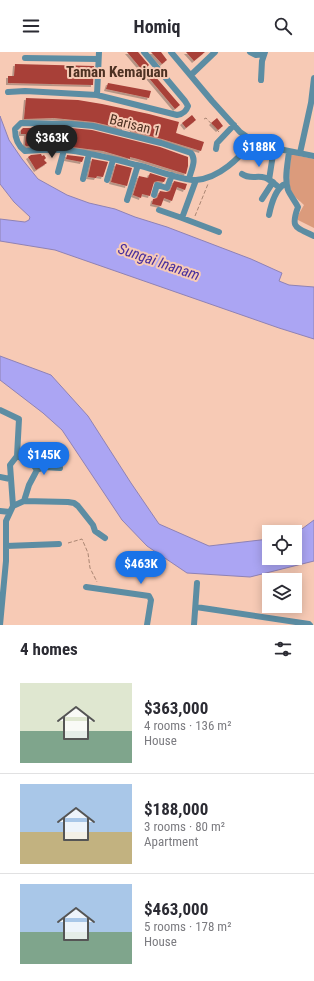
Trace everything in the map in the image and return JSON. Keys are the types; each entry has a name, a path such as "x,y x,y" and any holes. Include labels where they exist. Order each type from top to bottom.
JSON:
{"street":[{"path":"8,92 25,91 97,95 178,115 183,114 188,106 185,101 144,52"},
{"path":"171,52 240,132 253,140 274,148 314,156"},
{"path":"190,75 215,52"},
{"path":"250,52 256,55 264,53 260,71 260,80"},
{"path":"25,58 99,55 97,95"},
{"path":"300,153 312,103 314,78"},
{"name":"Barisan 1","path":"64,150 22,149 15,133 15,129 21,123 93,126 175,147 191,153 194,156 193,179"},
{"path":"216,149 217,143 234,125"},
{"path":"58,172 64,150 138,165 172,175 193,179 211,176 220,172 246,150 253,140"},
{"path":"262,199 271,181 274,148"},
{"path":"289,151 286,183 289,192 298,207 294,220 295,225 314,236"},
{"path":"83,179 88,154"},
{"path":"107,180 113,160"},
{"path":"127,200 138,165"},
{"path":"242,174 248,177 262,177 271,181 280,188"},
{"path":"154,195 158,185 167,188 172,175"},
{"path":"182,218 193,179"},
{"path":"270,215 271,206 280,188 286,183"},
{"path":"159,210 193,221 219,232"},
{"path":"0,410 19,420 17,456 10,465 12,509 6,521 6,546 2,581 0,625"},
{"path":"24,501 29,485 37,470 44,467 57,468 54,450"},
{"path":"17,456 32,463 37,470"},
{"path":"0,477 10,479"},
{"path":"0,511 12,509 24,501 74,503 93,525 95,531 105,538"},
{"path":"6,546 59,544"},
{"path":"194,625 197,583"},
{"path":"86,587 149,596 150,600 147,625"},
{"path":"196,607 310,625"}],"path":[{"path":"204,119 206,118 223,137"},
{"path":"193,221 211,176"},
{"path":"68,543 82,538 88,553 90,568 100,589"}],"shaded area":[{"path":"290,152 299,156 314,159 314,228 296,219 304,205 291,191 289,182"}],"water":[{"name":"Sungai Inanam","path":"0,116 9,140 38,179 67,195 89,203 115,209 167,227 251,259 282,273 279,281 289,285 314,287 314,339 55,250 0,241 0,219 25,222 29,220 30,217 14,202 0,184"},
{"path":"0,356 51,375 88,416 159,524 209,546 262,540 262,565 298,565 250,577 187,573 147,546 122,520 62,430 43,413 0,380"},
{"path":"314,520 314,561 302,564 302,529"}],"building":[{"path":"127,52 138,52 149,65 147,67 180,105 175,109"},
{"path":"151,52 161,52 167,60 162,64"},
{"path":"186,52 205,52 194,61"},
{"path":"15,64 94,66 93,85 8,83 8,76 14,76"},
{"path":"108,83 151,91 149,98 106,89"},
{"path":"26,98 78,100 149,114 179,122 176,133 204,142 201,151 131,131 132,129 124,127 124,129 94,122 54,118 24,119"},
{"path":"192,115 196,120 186,128 182,123"},
{"path":"217,118 223,126 218,130 211,123"},
{"path":"23,128 71,128 92,130 160,147 188,157 186,174 138,159 130,157 130,159 103,151 64,146 41,145 41,135 32,135 32,146 26,146 26,134 21,134 21,130"},
{"path":"41,154 46,158 44,160 47,163 36,170 28,157 31,155"},
{"path":"67,155 84,157 82,162 66,159"},
{"path":"92,159 108,162 103,177 88,177"},
{"path":"116,164 132,168 127,186 111,182"},
{"path":"150,173 166,178 164,182 154,182 150,196 142,194 141,198 133,195 139,176 148,178"},
{"path":"174,181 187,184 185,190 177,187 172,201 164,198 161,206 152,204 153,199 157,198 160,191 170,191"}],"district":[{"name":"Taman Kemajuan","path":"117,72"}]}
